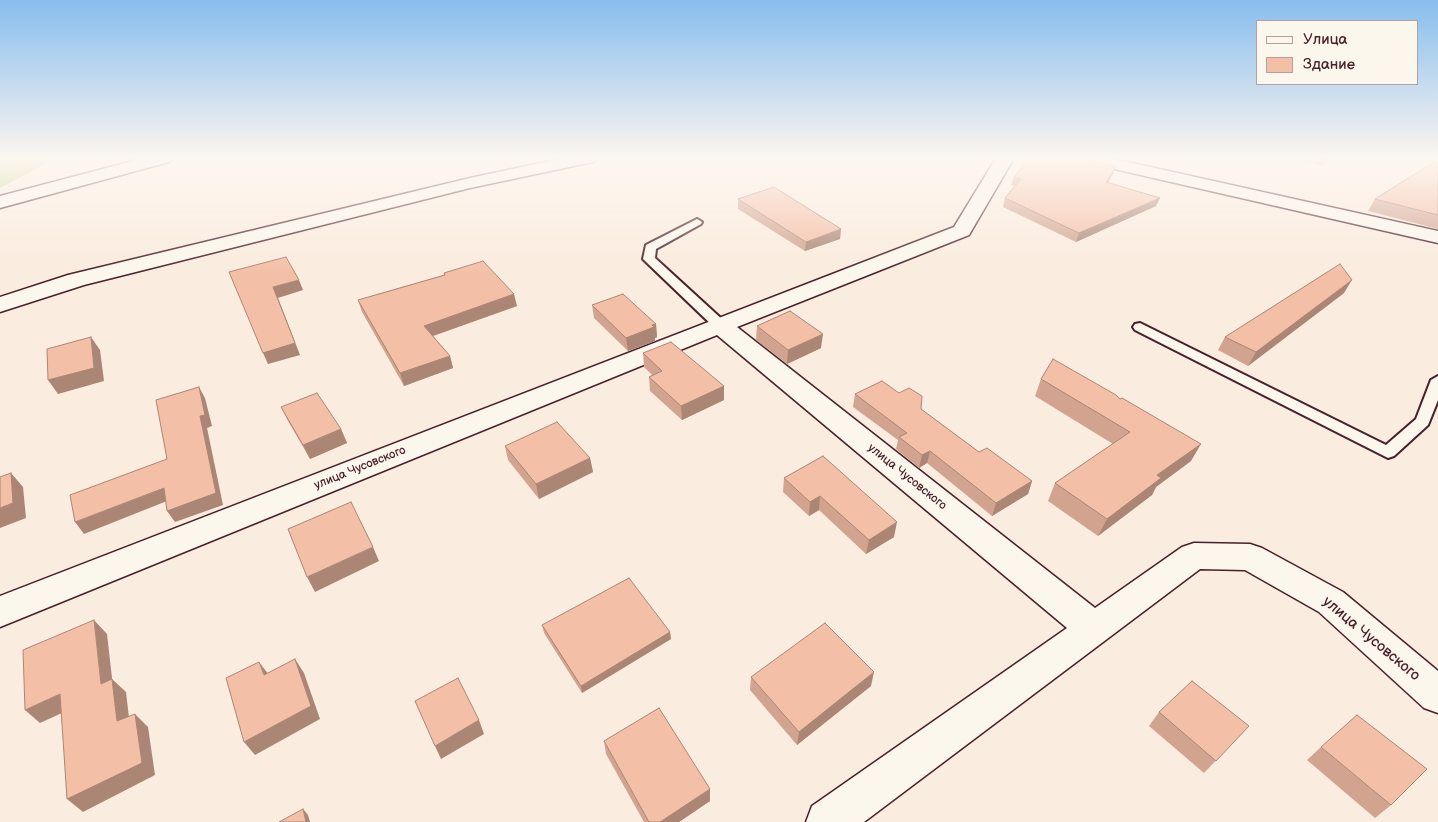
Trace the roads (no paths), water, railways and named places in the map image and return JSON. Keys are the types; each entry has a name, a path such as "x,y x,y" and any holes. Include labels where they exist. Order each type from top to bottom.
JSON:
{"street":[{"path":"0,202 23,196"},
{"path":"0,305 76,280 419,196"},
{"name":"улица Чусовского","path":"0,612 720,325 962,231 982,196"},
{"path":"1258,196 1438,237"},
{"name":"улица Чусовского","path":"720,325 1094,629"},
{"name":"улица Чусовского","path":"828,822 1194,556 1250,557 1331,602 1438,695"}],"lane":[{"path":"697,222 650,246 649,259 720,325"},
{"path":"1140,327 1388,452 1423,420 1438,380"}]}
